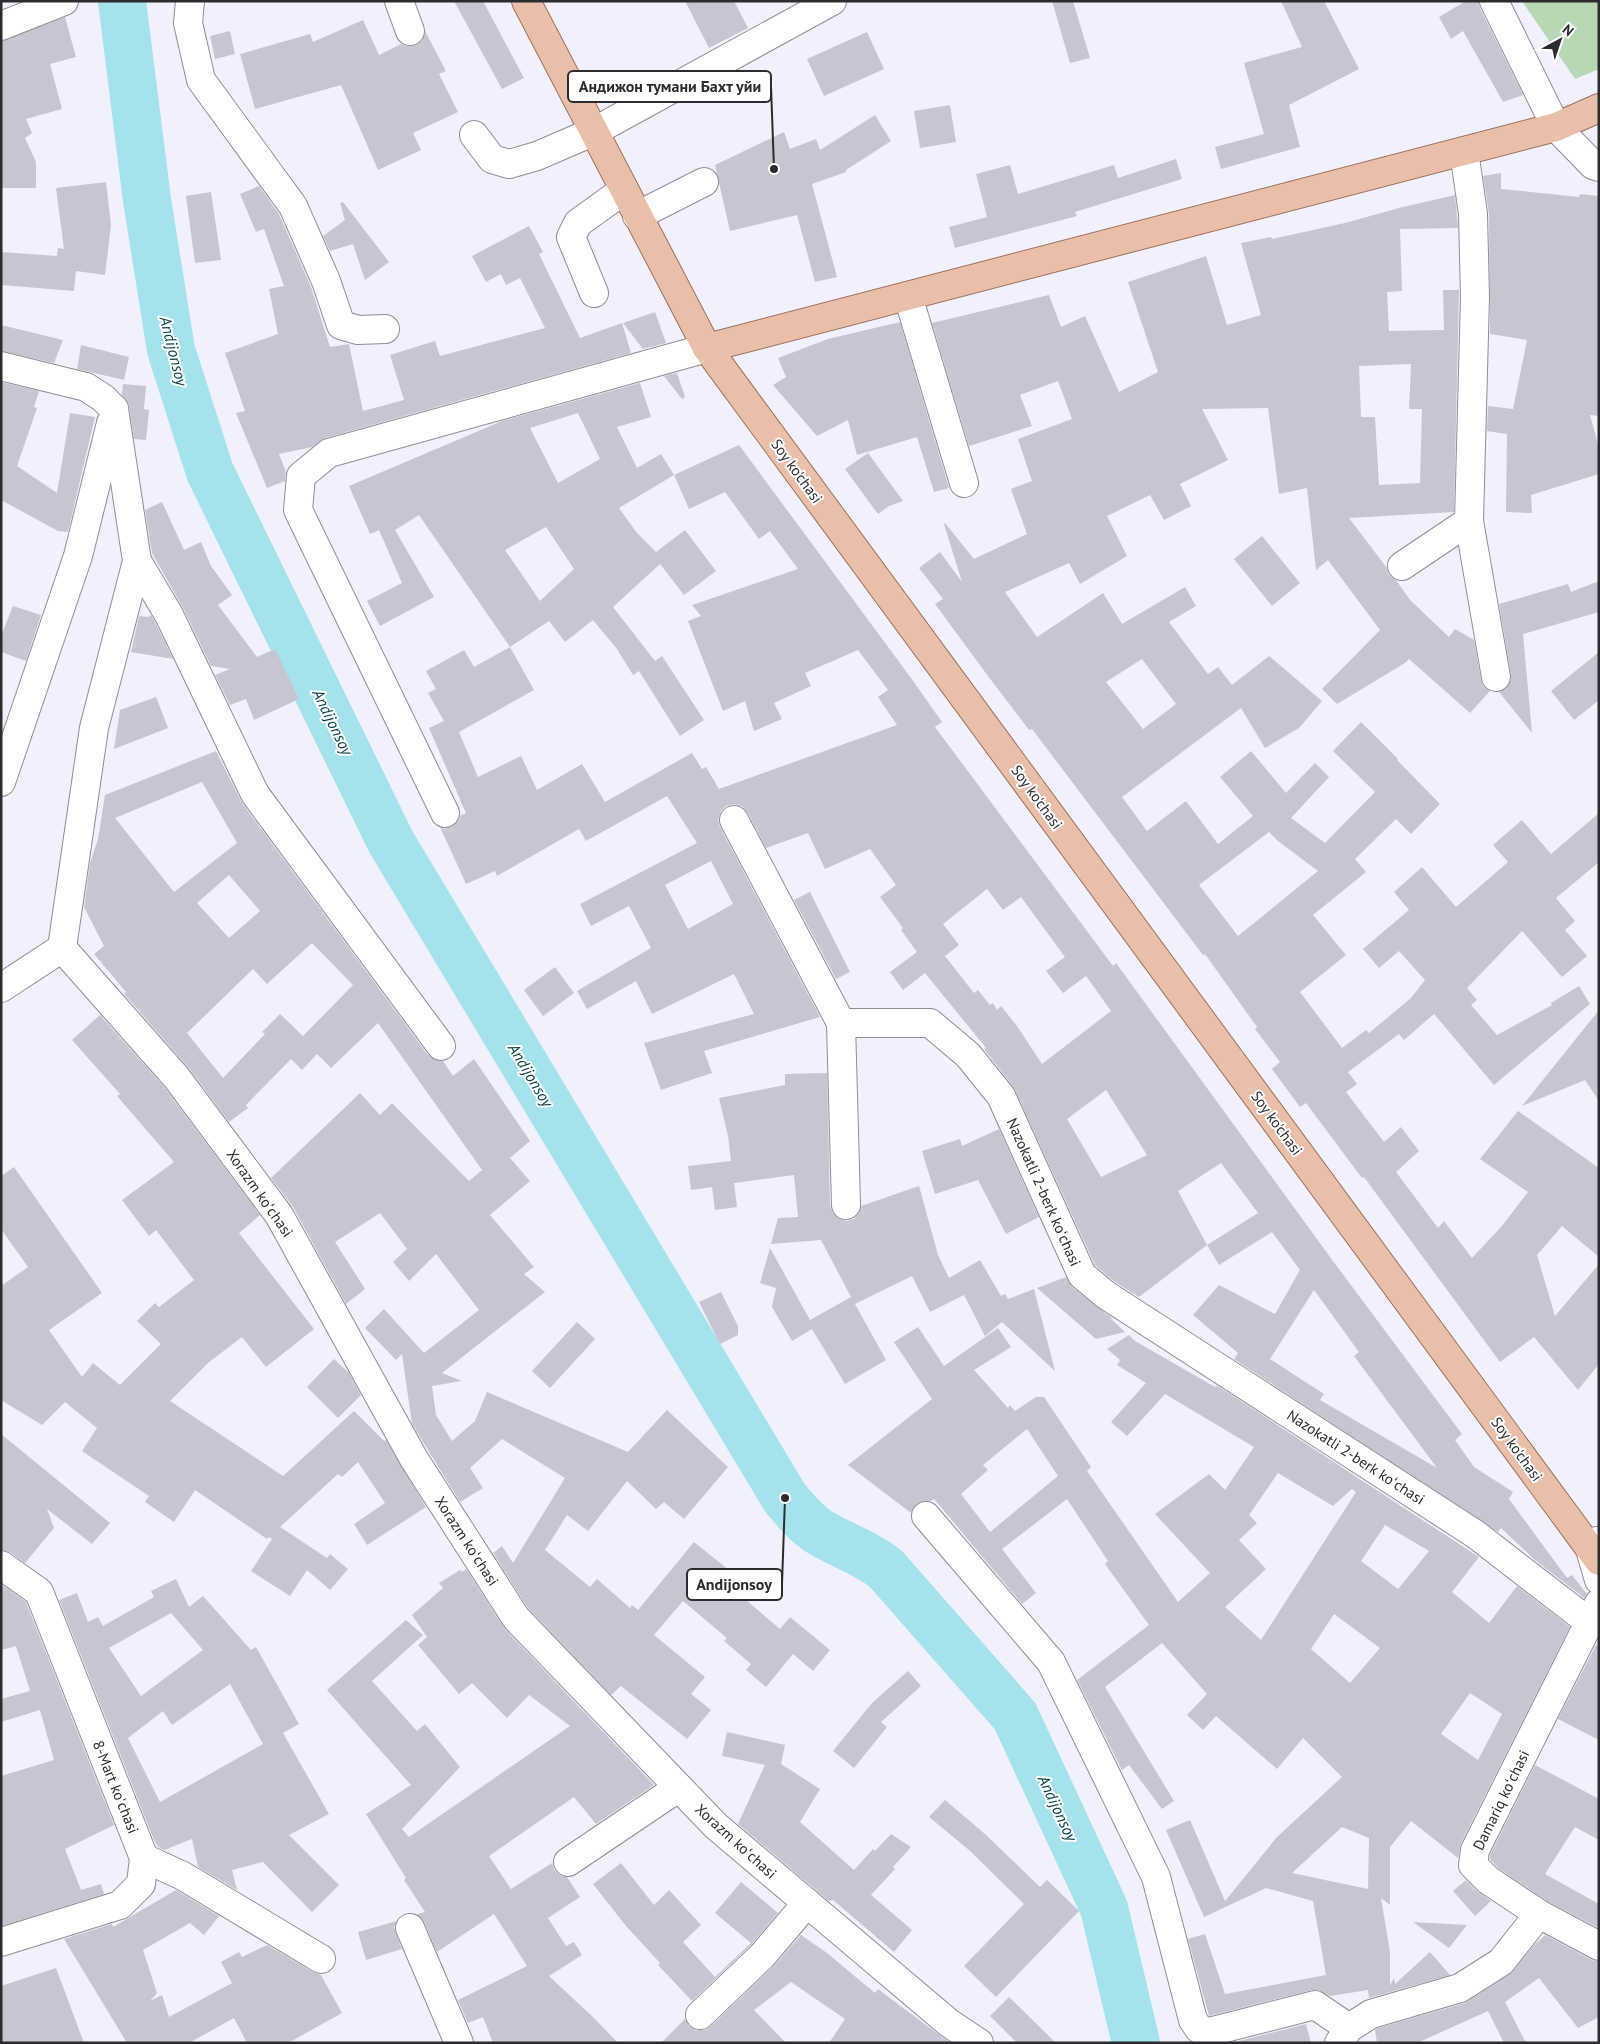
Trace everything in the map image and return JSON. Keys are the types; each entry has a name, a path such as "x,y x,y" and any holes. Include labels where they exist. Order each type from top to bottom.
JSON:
{"main road":[{"name":"Soy ko'chasi","path":"526,1 707,348 1596,1549"},
{"path":"707,348 1556,127 1599,108"}],"street":[{"path":"1,24 12,1"},
{"path":"1,24 64,1"},
{"path":"190,1 188,23 201,80 292,206 326,281 341,324 358,330 385,329"},
{"path":"399,1 410,31"},
{"path":"474,135 492,159 510,164 537,156 595,131 832,1"},
{"path":"1494,1 1556,127 1593,165 1599,167"},
{"path":"1464,150 1473,214 1475,297 1468,521 1496,677"},
{"path":"638,216 704,182"},
{"path":"594,293 571,237 578,223 624,190"},
{"path":"908,296 964,483"},
{"path":"445,813 298,510 301,476 329,453 707,348"},
{"path":"1,366 86,387 103,398 114,409 138,561 170,615 255,794 441,1046"},
{"path":"1,782 78,556 114,409"},
{"path":"1402,566 1468,521"},
{"path":"1,988 62,948 94,728 138,561"},
{"path":"734,820 841,1023 846,1205"},
{"name":"Xorazm koʻchasi","path":"62,948 176,1077 279,1215 414,1459 516,1618 716,1826 949,2022 979,2043"},
{"name":"Nazokatli 2-berk koʻchasi","path":"841,1023 930,1023 968,1055 1001,1096 1082,1275 1106,1295 1594,1612"},
{"path":"926,1516 1051,1662 1156,1877 1193,2020 1199,2029 1209,2032 1315,2005 1344,2035 1371,2014 1460,1988 1501,1962 1539,1914 1599,1946"},
{"path":"1596,1549 1599,1580"},
{"name":"8-Mart koʻchasi","path":"1,1565 39,1592 144,1858 141,1884 120,1905 1,1942"},
{"name":"Damariq koʻchasi","path":"1539,1914 1488,1880 1473,1865 1475,1850 1594,1612"},
{"path":"568,1862 678,1788"},
{"path":"144,1858 183,1876 321,1959"},
{"path":"700,2015 762,1956 807,1903"},
{"path":"410,1928 459,2043"}],"green space":[{"path":"1522,1 1599,1 1599,69 1575,79"}],"building":[{"path":"454,1 483,1 524,78 502,89"},
{"path":"685,1 734,1 748,28 709,48"},
{"path":"1052,1 1073,1 1090,58 1070,63"},
{"path":"1281,1 1324,1 1359,69 1289,105 1300,147 1221,169 1215,147 1264,134 1244,63 1302,47"},
{"path":"1466,1 1479,1 1480,8 1523,95 1503,102 1463,31 1451,39 1439,17"},
{"path":"65,17 76,57 50,64 62,109 26,119 32,133 25,138 36,162 36,188 1,188 1,41"},
{"path":"363,20 379,55 401,44 408,46 416,45 422,41 425,31 446,71 439,74 458,112 413,133 421,150 378,170 341,85 255,109 240,54 310,34 313,42"},
{"path":"230,31 235,54 215,59 210,36"},
{"path":"867,32 884,69 824,96 807,59"},
{"path":"950,105 956,142 920,148 914,111"},
{"path":"875,115 891,141 846,170 846,172 812,184 837,277 815,282 797,215 730,231 715,165 784,132 790,149 816,139 820,150"},
{"path":"1176,159 1182,179 1075,212 1077,216 955,248 949,227 987,217 976,174 1010,165 1018,194 1114,165 1118,178"},
{"path":"1501,173 1501,189 1579,197 1580,194 1599,196 1599,416 1590,415 1599,448 1599,474 1531,495 1532,513 1506,512 1507,434 1487,431 1488,406 1513,409 1527,340 1490,334 1489,214 1483,176"},
{"path":"106,182 111,225 105,275 76,271 74,291 1,285 1,252 57,256 58,248 64,249 56,188"},
{"path":"259,186 279,214 311,287 330,347 349,344 363,411 404,400 390,355 435,341 440,356 545,328 520,278 506,285 501,274 486,282 472,256 529,226 543,252 539,254 580,338 622,323 631,353 325,438 312,447 279,454 286,472 285,481 267,488 236,413 245,411 225,353 278,334 269,289 284,286 264,229 256,232 240,194"},
{"path":"211,192 221,260 195,263 186,196"},
{"path":"1455,195 1458,228 1400,229 1402,291 1387,292 1389,331 1444,330 1443,290 1459,290 1454,512 1349,518 1387,568 1389,575 1396,580 1410,600 1449,637 1455,629 1474,640 1481,680 1484,687 1490,691 1470,713 1409,659 1337,704 1322,689 1380,630 1328,560 1316,570 1307,488 1279,494 1268,408 1202,409 1228,460 1180,484 1191,506 1164,520 1150,495 1107,516 1127,556 1080,584 1069,563 1005,592 1037,637 1103,593 1122,624 1185,587 1196,606 1169,622 1208,674 1218,667 1232,685 1269,656 1322,701 1299,728 1265,748 1241,708 1122,797 1147,831 1186,801 1218,844 1253,816 1220,777 1251,751 1286,793 1315,763 1329,777 1291,818 1325,843 1375,792 1333,751 1361,722 1440,804 1411,834 1396,819 1355,859 1366,872 1313,915 1346,955 1300,992 1342,1048 1366,1030 1369,1033 1411,998 1425,980 1399,951 1379,968 1363,949 1409,910 1394,892 1422,867 1456,907 1508,862 1493,845 1522,820 1551,854 1599,813 1599,862 1556,898 1575,921 1565,930 1587,956 1562,977 1522,931 1467,988 1477,1000 1471,1005 1497,1035 1552,1005 1551,1003 1579,986 1590,1004 1494,1085 1434,1014 1404,1040 1399,1034 1348,1072 1357,1084 1346,1092 1384,1142 1401,1127 1419,1151 1396,1172 1438,1228 1444,1221 1472,1258 1502,1226 1528,1192 1480,1159 1518,1111 1599,1168 1599,1257 1562,1226 1537,1255 1555,1316 1599,1264 1599,1364 1578,1390 1534,1337 1500,1362 1364,1177 1362,1178 1306,1103 1300,1107 1272,1069 1280,1062 1255,1029 1257,1027 1205,954 1203,955 1032,729 1029,730 985,672 935,604 943,599 919,568 940,552 962,582 945,523 974,559 1027,534 1011,489 1032,481 1018,439 1072,419 1058,381 1020,395 1032,426 969,446 932,323 1049,295 1061,327 1085,316 1119,392 1158,372 1128,282 1206,256 1227,325 1261,315 1241,243 1271,237 1272,239 1345,223","holes":["1411,364 1409,409 1422,409 1420,483 1379,485 1375,417 1361,417 1359,366","1142,659 1176,704 1143,729 1106,682","1269,832 1318,871 1238,936 1199,885"]},
{"path":"343,202 389,262 365,280 353,244 330,251 323,236 345,220 340,203"},
{"path":"655,312 666,343 643,349 623,323"},
{"path":"900,322 949,488 934,492 917,437 857,455 848,420 817,436 773,385 786,377 778,358 828,339"},
{"path":"1,325 63,340 54,363 1,351"},
{"path":"81,345 129,357 124,380 77,369"},
{"path":"677,373 685,397 682,399 664,376"},
{"path":"1,382 39,391 34,407 37,408 17,466 57,493 70,413 95,417 68,532 58,531 1,500"},
{"path":"640,383 651,417 617,427 637,468 661,454 674,475 619,508 637,533 656,552 685,530 716,571 684,595 660,564 613,607 655,661 662,656 704,720 680,736 639,671 633,675 617,649 593,620 565,642 549,621 510,647 419,515 395,530 434,597 380,626 367,601 402,583 379,530 370,534 349,486 502,421","holes":["578,413 600,459 558,483 530,428","546,527 574,569 540,601 505,550"]},
{"path":"123,384 146,386 144,409 149,410 146,440 134,439 129,405 122,395"},
{"path":"739,445 942,722 935,727 1113,966 1116,963 1330,1257 1462,1434 1455,1440 1474,1467 1513,1492 1509,1499 1567,1578 1572,1575 1587,1594 1584,1598 1535,1560 1501,1528 1498,1532 1234,1359 1238,1353 1193,1315 1219,1285 1275,1314 1300,1270 1272,1232 1219,1265 1207,1245 1139,1297 1115,1282 1095,1265 1013,1086 984,1049 986,1048 925,973 903,990 890,972 917,952 901,930 903,928 880,897 896,885 870,849 825,869 808,833 766,848 743,807 734,804 726,806 721,811 718,819 720,827 820,1017 704,1051 712,1073 661,1090 644,1043 754,1014 734,974 652,1014 636,981 587,1009 577,991 651,948 629,906 591,926 580,904 697,843 667,796 586,841 579,829 497,876 495,871 466,884 440,827 444,829 452,827 458,822 460,816 466,813 429,728 444,721 428,693 436,689 426,671 464,650 474,667 510,647 534,690 459,732 478,777 521,756 537,790 582,764 605,802 692,753 702,769 706,767 719,789 897,725 878,697 888,690 858,650 805,673 811,686 774,703 782,719 754,731 745,701 723,711 688,621 701,616 692,605 798,569 770,531 759,539 725,492 689,509 674,475","holes":["711,861 733,904 688,929 665,885","987,889 1003,910 1021,897 1065,957 1046,971 1063,993 1086,976 1111,1011 1042,1064 1017,1026 1001,1006 997,1010 993,1003 990,1005 978,990 974,993 945,956 959,945 943,924","1106,1090 1147,1155 1101,1177 1067,1119","1221,1163 1258,1213 1207,1245 1178,1191","1314,1290 1359,1352 1354,1356 1437,1468 1320,1400 1324,1394 1270,1359"]},
{"path":"868,453 903,501 889,506 878,514 845,469"},
{"path":"162,502 184,550 201,542 211,566 232,595 218,605 257,657 275,649 299,699 254,720 246,699 230,705 215,675 230,669 211,666 183,608 152,553 145,510"},
{"path":"1262,536 1300,583 1272,606 1234,559"},
{"path":"1599,581 1599,612 1523,634 1532,733 1499,692 1506,689 1510,683 1511,675 1499,604 1568,584 1571,592"},
{"path":"13,606 41,615 26,661 1,652 1,636"},
{"path":"151,615 173,659 131,652 139,616 148,617"},
{"path":"1599,652 1599,700 1574,720 1551,691"},
{"path":"156,697 168,728 114,749 120,710"},
{"path":"216,751 242,803 428,1055 435,1060 443,1061 453,1076 474,1059 530,1141 510,1158 530,1181 490,1215 534,1267 524,1274 545,1292 442,1373 462,1381 432,1386 436,1415 452,1441 475,1421 487,1392 628,1452 667,1410 728,1467 684,1519 664,1502 656,1509 627,1481 588,1531 567,1515 545,1550 590,1587 597,1579 630,1608 632,1605 638,1610 694,1542 734,1574 726,1583 780,1629 790,1617 830,1650 813,1671 793,1654 766,1687 746,1670 751,1664 724,1641 727,1638 683,1601 654,1635 705,1677 691,1694 711,1710 687,1739 621,1686 611,1695 528,1608 493,1553 502,1546 513,1563 565,1478 502,1439 470,1468 483,1488 460,1502 412,1424 402,1354 396,1360 365,1328 384,1309 424,1353 479,1310 436,1254 409,1281 393,1262 407,1249 380,1213 335,1242 365,1289 346,1304 293,1207 271,1178 360,1093 380,1115 392,1103 469,1181 482,1170 378,1023 331,1068 317,1054 302,1070 291,1059 246,1105 248,1108 229,1122 188,1067 124,994 126,992 94,954 104,946 84,907 90,863 98,839 105,795","holes":["202,782 237,843 174,892 115,818","229,875 260,911 229,938 197,903","312,943 353,985 303,1036 280,1014 262,1032 265,1034 223,1078 187,1033 253,969 267,984"]},
{"path":"810,892 850,972 836,979 794,900"},
{"path":"555,967 574,993 543,1016 524,990"},
{"path":"1599,1010 1599,1101 1585,1080 1522,1106"},
{"path":"100,1015 164,1087 260,1215 239,1233 314,1329 266,1367 242,1337 208,1363 170,1401 283,1476 354,1411 384,1441 386,1440 426,1507 367,1545 354,1524 385,1503 358,1462 342,1477 338,1474 280,1527 327,1558 330,1554 348,1569 330,1590 307,1570 290,1596 251,1571 272,1539 269,1537 267,1539 195,1490 174,1522 145,1502 149,1496 82,1451 97,1428 65,1402 42,1425 1,1400 1,1286 28,1267 1,1229 1,1176 14,1167 102,1293 49,1330 82,1377 93,1363 120,1385 161,1344 137,1321 155,1303 159,1307 194,1280 156,1230 149,1236 122,1200 174,1162 117,1096 120,1094 72,1040"},
{"path":"827,1073 830,1205 833,1214 846,1221 854,1219 859,1213 861,1206 919,1186 938,1255 949,1278 980,1260 1001,1296 1005,1294 1008,1299 1034,1289 1055,1371 1002,1322 985,1336 964,1295 930,1312 912,1276 855,1304 886,1360 845,1384 812,1329 792,1341 772,1307 776,1288 760,1283 770,1248 810,1320 851,1297 821,1240 771,1244 778,1218 798,1217 794,1175 734,1183 737,1207 715,1210 712,1187 691,1190 688,1166 731,1161 728,1136 719,1098 785,1085 785,1074"},
{"path":"999,1129 1039,1217 1006,1234 978,1180 935,1194 922,1151 960,1139 962,1146"},
{"path":"1066,1277 1072,1287 1112,1318 1125,1332 1096,1339 1037,1288"},
{"path":"721,1292 738,1326 738,1335 720,1344 699,1302"},
{"path":"577,1322 595,1339 550,1388 532,1371"},
{"path":"918,1327 944,1366 998,1328 1011,1347 974,1370 1008,1408 1010,1405 1015,1411 1036,1397 1044,1397 1091,1467 1087,1471 1178,1602 1210,1573 1155,1514 1209,1474 1225,1490 1254,1447 1165,1394 1127,1436 1111,1422 1146,1383 1117,1365 1120,1360 1107,1349 1129,1335 1135,1341 1215,1387 1216,1385 1479,1557 1452,1592 1489,1623 1517,1586 1570,1627 1461,1843 1458,1858 1411,1821 1390,1847 1390,1905 1381,1898 1390,1952 1390,1985 1394,1978 1395,1984 1430,1952 1450,1975 1369,1998 1368,1990 1330,1996 1318,1990 1312,1990 1209,2016 1188,1939 1205,1934 1225,1994 1326,1975 1313,1901 1266,1888 1204,1917 1166,1830 1190,1820 1225,1901 1277,1837 1342,1777 1303,1738 1277,1769 1216,1716 1203,1730 1187,1715 1207,1694 1162,1643 1105,1687 1174,1801 1162,1809 1129,1765 1122,1770 1077,1680 1149,1625 1105,1564 1108,1561 1067,1499 1002,1549 1036,1593 1022,1604 934,1499 916,1504 911,1513 848,1465 932,1399 894,1342","holes":["1027,1429 1058,1476 990,1532 961,1494 988,1470 983,1465","1278,1473 1333,1506 1352,1489 1356,1492 1261,1640 1225,1607 1266,1569 1239,1540 1257,1523 1249,1515","1385,1525 1429,1551 1398,1589 1361,1561","1334,1614 1380,1648 1350,1683 1311,1649","1470,1693 1502,1714 1478,1760 1441,1734","1342,1827 1369,1838 1368,1889 1292,1873"]},
{"path":"334,1359 349,1373 361,1395 338,1418 307,1387"},
{"path":"1,1434 110,1523 92,1544 47,1509 54,1528 25,1563 10,1552 1,1550"},
{"path":"466,1569 505,1629 654,1785 596,1824 574,1797 489,1856 511,1889 552,1863 555,1871 561,1876 567,1877 580,1897 548,1918 566,1946 574,1942 582,1955 549,1976 618,2043 493,2043 483,2017 468,2023 458,2000 527,1966 494,1914 437,1952 424,1922 417,1914 425,1912 366,1814 411,1785 327,1690 406,1620 423,1635 372,1681 417,1731 425,1724 460,1767 402,1829 409,1837 570,1726 529,1695 507,1718 472,1683 459,1694 418,1645 427,1637 412,1615 443,1588 439,1583 460,1570 462,1572"},
{"path":"176,1579 189,1607 203,1596 251,1650 256,1647 299,1724 283,1733 329,1814 289,1835 339,1885 312,1912 263,1862 232,1870 237,1890 198,1867 192,1839 164,1850 158,1847 154,1840 59,1600 77,1593 88,1622 98,1617 103,1626 154,1597 151,1591","holes":["171,1613 203,1650 141,1696 109,1648","230,1684 263,1744 160,1802 128,1738 163,1711 172,1725"]},
{"path":"1,1584 26,1602 114,1825 65,1849 81,1890 101,1884 104,1894 1,1926 1,1776 54,1760 40,1710 1,1722 1,1699 30,1691 16,1646 1,1650"},
{"path":"1596,1645 1599,1647 1599,1740 1558,1719"},
{"path":"908,1671 921,1686 881,1722 887,1727 854,1768 833,1751 872,1703"},
{"path":"727,1732 785,1745 781,1764 820,1789 800,1822 854,1870 873,1849 875,1851 891,1834 911,1847 893,1867 895,1869 871,1895 912,1930 894,1952 833,1900 829,1901 738,1824 765,1765 722,1756"},
{"path":"1535,1765 1599,1799 1599,1840 1575,1827 1545,1874 1599,1904 1599,1928 1547,1901 1498,1868 1490,1859 1490,1855"},
{"path":"945,1800 985,1834 1040,1887 1047,1880 1079,1911 996,1997 964,1966 1024,1904 969,1850 929,1817"},
{"path":"621,1863 654,1905 669,1890 701,1925 683,1942 715,1977 751,1943 715,1913 741,1882 778,1913 751,1945 692,2001 658,1965 660,1963 626,1926 593,1884"},
{"path":"1466,1880 1491,1901 1475,1916 1453,1891"},
{"path":"176,1890 219,1916 204,1935 190,1923 143,1950 157,1993 150,2001 162,1995 169,2017 232,1983 221,1962 239,1952 242,1957 267,1945 321,1975 342,2013 288,2043 247,2043 234,2018 189,2043 127,2043 64,1939 112,1924 113,1927"},
{"path":"397,1921 394,1927 402,1949 366,1960 358,1932"},
{"path":"1413,1922 1467,1925 1449,1948"},
{"path":"801,1935 827,1953 875,1993 878,1989 950,2043 829,2043 845,2019 791,1982 754,2010 786,2043 661,2043 685,2019 689,2026 696,2030 704,2030 711,2026 773,1967"},
{"path":"1545,1935 1599,1962 1599,2017 1578,2028 1539,1978 1505,2002 1526,2043 1504,2043 1488,2011 1417,2043 1377,2043 1375,2030 1378,2028 1465,2003 1509,1975"},
{"path":"56,1968 84,2043 1,2043 1,1986"},
{"path":"1009,1997 1056,2043 1017,2043 990,2016"},
{"path":"1306,2024 1311,2043 1235,2042"}],"waterway":[{"name":"Andijonsoy","path":"122,1 147,200 171,350 210,472 391,842 785,1498 804,1520 818,1531 870,1558 886,1569 1015,1716 1104,1908 1136,2043"}],"place":[{"name":"Андижон тумани Бахт уйи","path":"774,169"},
{"name":"Andijonsoy","path":"785,1498"}]}
